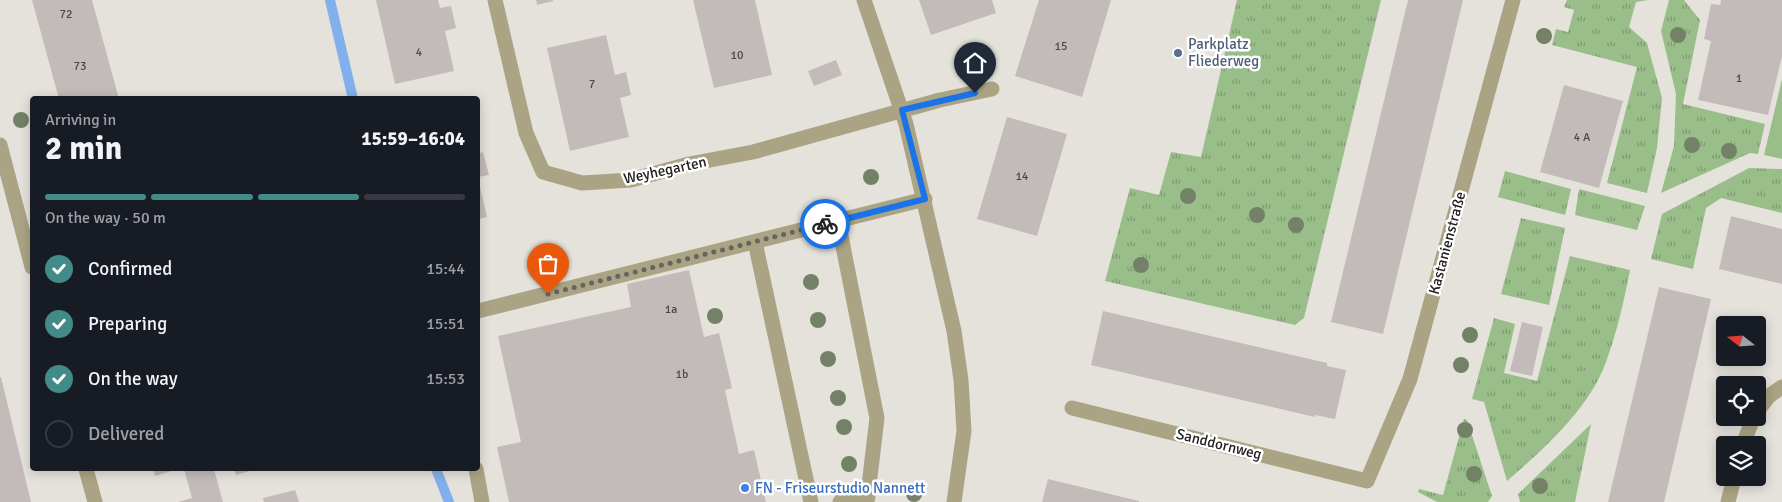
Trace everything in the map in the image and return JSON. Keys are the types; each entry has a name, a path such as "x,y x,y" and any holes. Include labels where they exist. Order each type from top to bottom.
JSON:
{"street":[{"name":"Weyhegarten","path":"496,0 526,133 543,172 582,183 631,180 689,164 753,152 902,110 992,89"},
{"path":"864,0 902,110 925,199 954,331 961,380 964,430 954,502"},
{"name":"Kastanienstraße","path":"1367,481 1410,379 1513,0"},
{"path":"0,145 30,259"},
{"path":"480,311 925,199"},
{"path":"838,221 877,418 868,499 840,502"},
{"path":"755,242 811,502"},
{"path":"1766,401 1782,387"},
{"name":"Sanddornweg","path":"1072,408 1367,481"},
{"path":"87,471 95,502"},
{"path":"476,471 482,502"},
{"path":"1728,502 1732,486"}],"green space":[{"path":"1237,0 1381,0 1304,318 1295,325 1105,281 1130,188 1159,195 1171,152 1201,157"},
{"path":"1567,0 1648,0 1636,2 1629,27 1647,43 1662,98 1657,148 1647,193 1607,183 1637,67 1552,45 1556,29 1568,32 1574,10 1564,7"},
{"path":"1669,0 1684,0 1700,20 1683,104 1765,124 1758,154 1750,153 1661,193 1674,146 1676,94 1661,31"},
{"path":"1782,79 1782,159 1764,155"},
{"path":"1749,168 1782,169 1782,213 1721,198 1706,208 1693,269 1651,259 1662,214"},
{"path":"1505,171 1571,189 1565,215 1498,197"},
{"path":"1579,189 1645,206 1637,230 1575,215"},
{"path":"1521,218 1565,228 1549,305 1501,294"},
{"path":"1570,256 1630,270 1617,328 1606,362 1589,396 1550,442 1507,481 1484,402 1472,399 1494,318 1515,324 1504,373 1537,381"},
{"path":"1464,419 1467,420 1492,496 1488,502 1437,502 1418,492 1419,489 1443,495"},
{"path":"1591,424 1575,502 1520,502 1518,494"}],"building":[{"path":"32,0 92,0 118,96 58,96"},
{"path":"376,0 438,0 440,8 451,6 456,28 445,31 454,71 395,84"},
{"path":"536,0 553,0 553,1 537,5"},
{"path":"693,0 755,0 772,75 714,88"},
{"path":"919,0 992,0 996,13 931,35"},
{"path":"1039,0 1111,0 1082,97 1015,76"},
{"path":"1408,0 1463,0 1383,334 1331,322"},
{"path":"1721,0 1782,0 1782,56 1768,115 1698,100 1711,41 1704,39 1711,4 1720,5"},
{"path":"606,35 615,75 626,72 631,95 620,98 629,137 570,151 547,48"},
{"path":"836,60 842,75 814,86 808,71"},
{"path":"1564,85 1623,101 1599,188 1540,172"},
{"path":"1007,117 1067,134 1037,236 977,219"},
{"path":"483,152 489,175 480,177 480,153"},
{"path":"480,187 487,217 480,219"},
{"path":"1731,216 1782,229 1782,284 1719,269"},
{"path":"689,270 704,337 719,333 732,388 725,390 739,454 754,450 766,502 509,502 497,447 521,442 498,336 631,307 627,284"},
{"path":"1659,287 1711,299 1666,494 1664,502 1608,502"},
{"path":"1103,311 1327,363 1327,366 1346,370 1335,419 1315,415 1315,417 1091,365"},
{"path":"1522,322 1543,327 1532,376 1510,371"},
{"path":"1,377 31,502 0,502"},
{"path":"154,471 171,471 155,476"},
{"path":"185,471 215,471 223,502 178,502 192,498"},
{"path":"235,471 249,471 236,475"},
{"path":"1048,479 1139,501 1139,502 1042,502"},
{"path":"295,490 299,502 264,502 263,498"}],"waterway":[{"path":"330,0 352,96"},
{"path":"437,471 449,502"}],"way so far":[{"path":"548,294 825,224"}],"place":[{"name":"Parkplatz Fliederweg","path":"1178,53"},
{"name":"FN - Friseurstudio Nannett","path":"745,488"}],"route":[{"path":"825,224 925,199 902,110 975,93"}]}
